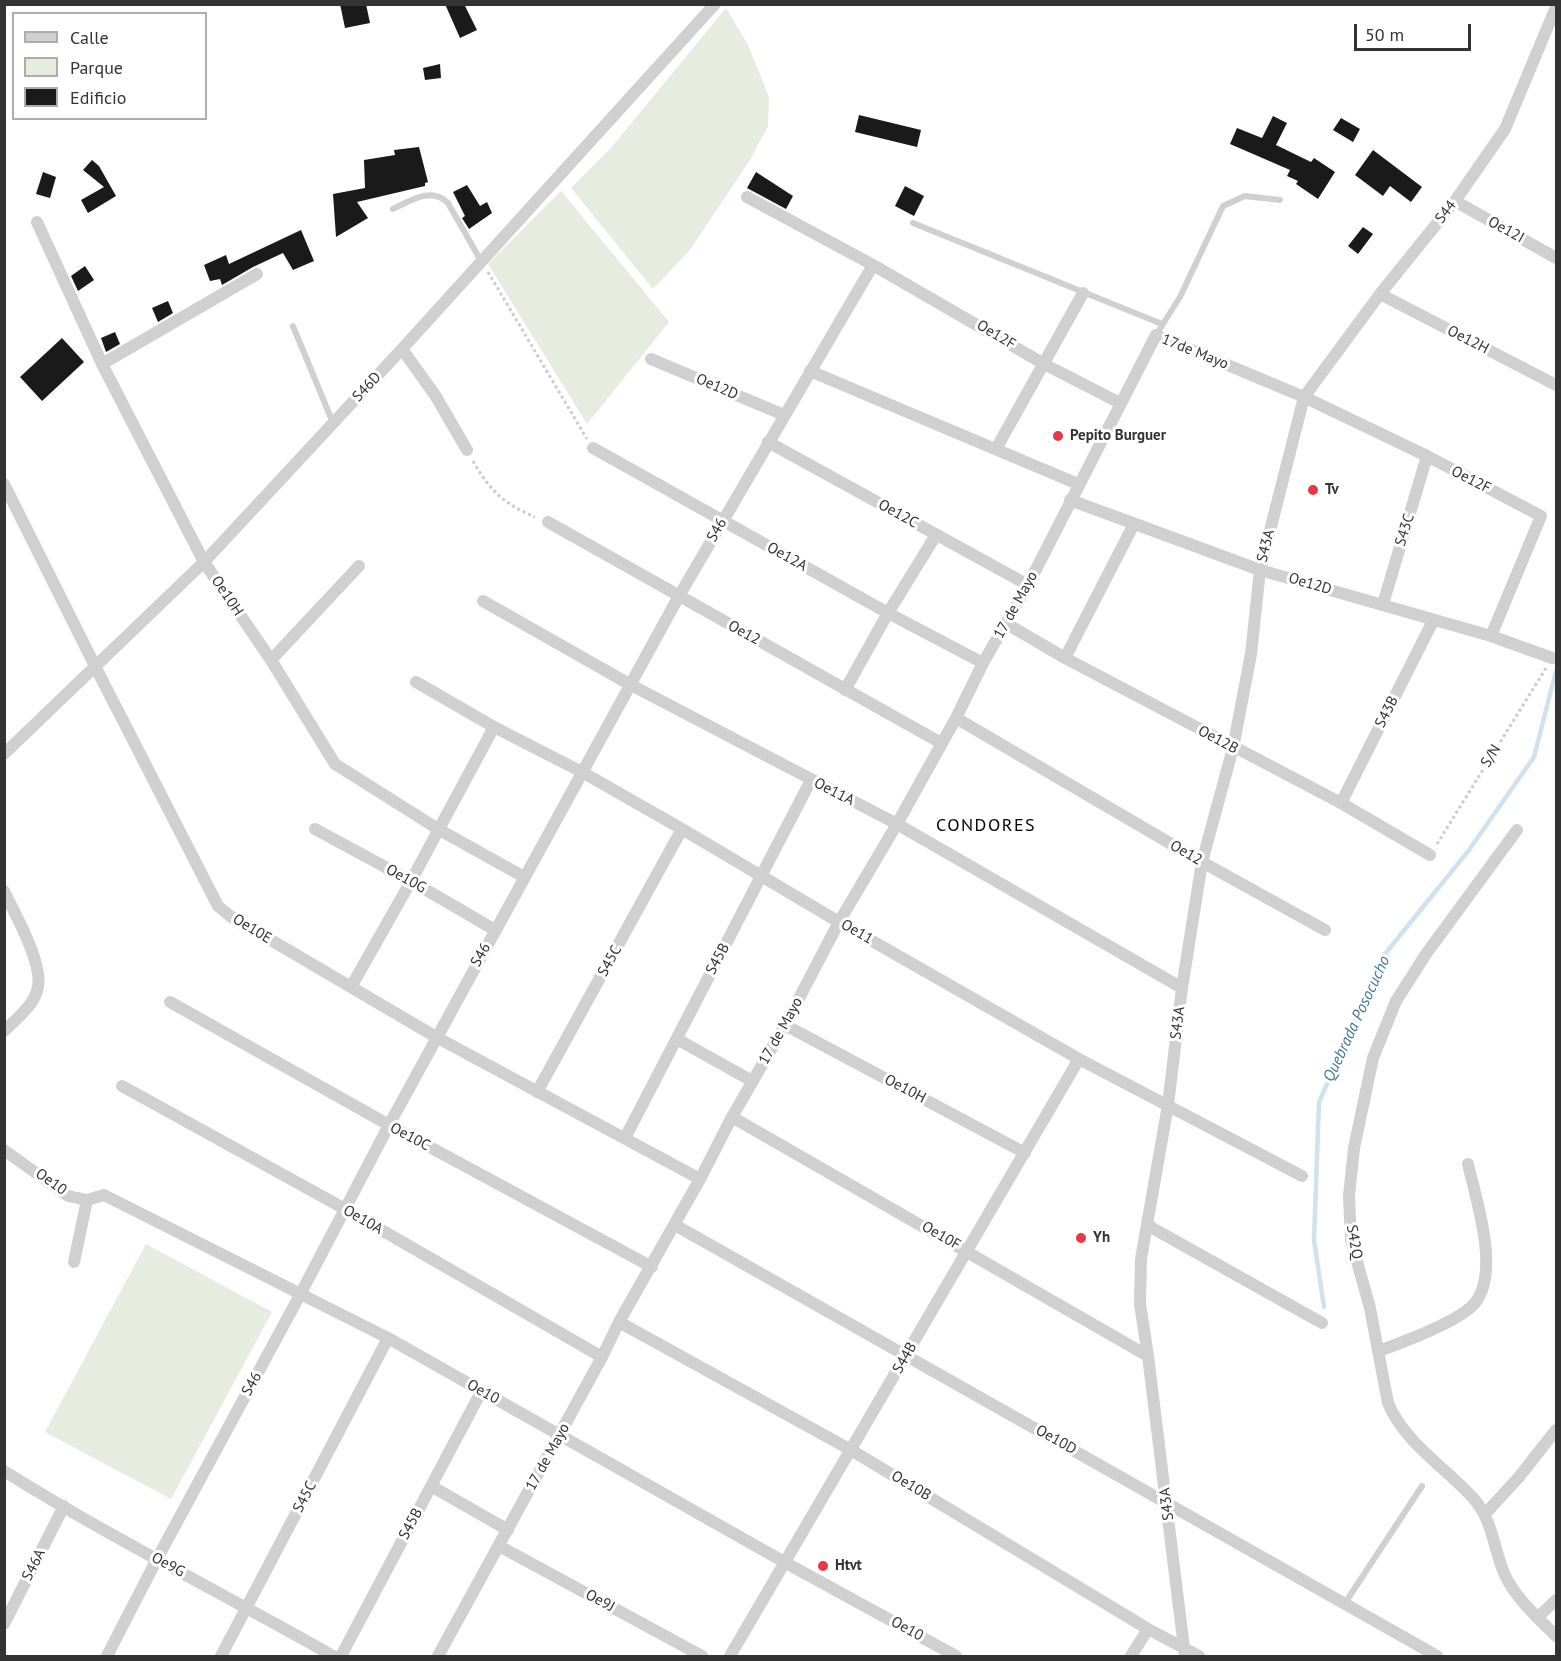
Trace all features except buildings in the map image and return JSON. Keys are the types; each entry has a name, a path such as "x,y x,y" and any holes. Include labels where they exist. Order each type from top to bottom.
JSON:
{"street":[{"name":"S46D","path":"4,754 204,562 402,349 715,4"},
{"name":"S44","path":"1304,397 1380,294 1455,201 1505,129 1557,7"},
{"name":"Oe12F","path":"747,197 873,265 1044,364 1120,403"},
{"name":"Oe12I","path":"1455,201 1557,258"},
{"name":"Oe10H","path":"37,222 102,364 204,562 271,660 335,764 438,829 524,877"},
{"name":"S46","path":"107,1656 388,1125 524,877 679,596 873,265"},
{"path":"102,364 257,274"},
{"path":"996,449 1083,293"},
{"name":"Oe12H","path":"1380,294 1557,386"},
{"name":"17de Mayo","path":"1120,403 1159,329 1304,397"},
{"path":"402,349 435,395 467,450"},
{"name":"Oe12D","path":"651,359 784,415"},
{"path":"810,370 1078,484"},
{"name":"Oe12F","path":"1304,397 1427,456 1541,516 1491,636"},
{"name":"S43A","path":"1184,1652 1140,1304 1141,1259 1168,1104 1182,988 1202,862 1233,748 1251,654 1260,570 1304,397"},
{"name":"17 de Mayo","path":"438,1656 619,1322 652,1268 732,1117 785,1025 839,922 956,718 983,663 1028,585 1120,403"},
{"name":"Oe12C","path":"768,442 1028,585"},
{"name":"Oe12A","path":"593,448 888,613 983,663"},
{"name":"S43C","path":"1383,604 1427,456"},
{"name":"Oe10E","path":"4,484 218,906 230,916 436,1037 700,1179"},
{"name":"Oe12D","path":"1070,500 1260,570 1491,636 1552,657"},
{"name":"Oe12","path":"548,522 940,743"},
{"path":"1065,658 1134,524"},
{"path":"845,690 888,613 936,535"},
{"path":"271,660 359,566"},
{"name":"Oe11A","path":"483,601 631,684 897,824 1182,988"},
{"name":"S43B","path":"1341,803 1433,621"},
{"name":"Oe12B","path":"1007,624 1065,658 1341,803 1430,855"},
{"name":"Oe11","path":"416,682 494,727 582,772 1079,1059 1302,1176"},
{"name":"Oe12","path":"956,718 1202,862 1325,930"},
{"path":"351,987 494,727"},
{"name":"S45B","path":"625,1138 812,780"},
{"name":"Oe10G","path":"315,829 495,930"},
{"name":"S45C","path":"537,1092 682,829"},
{"name":"S42Q","path":"1517,830 1426,954 1396,1001 1373,1058 1354,1148 1349,1196 1351,1240 1370,1308 1388,1403 1393,1416 1405,1431 1473,1498 1485,1514 1504,1573 1518,1598 1557,1636"},
{"path":"4,891 38,966 38,988 26,1010 4,1031"},
{"name":"Oe10C","path":"170,1002 388,1125 652,1268"},
{"name":"Oe10H","path":"785,1025 1025,1153"},
{"path":"677,1039 752,1081"},
{"name":"S44B","path":"730,1656 1079,1059"},
{"name":"Oe10A","path":"122,1086 345,1209 602,1357"},
{"name":"Oe10F","path":"732,1117 1148,1356"},
{"name":"Oe10","path":"4,1150 68,1196 87,1200 104,1195 388,1338 786,1563 956,1656"},
{"path":"1379,1351 1412,1339 1458,1315 1474,1304 1483,1290 1487,1266 1468,1164"},
{"path":"74,1262 87,1200"},
{"name":"Oe10D","path":"675,1225 1437,1656"},
{"path":"1147,1225 1322,1323"},
{"name":"Oe10B","path":"619,1322 851,1450 1184,1652 1199,1656"},
{"name":"S45C","path":"221,1656 388,1338"},
{"name":"S45B","path":"341,1656 481,1392"},
{"path":"1485,1514 1557,1430"},
{"name":"Oe9G","path":"4,1471 333,1656"},
{"path":"431,1486 508,1530"},
{"name":"S46A","path":"4,1624 64,1506"},
{"name":"Oe9J","path":"499,1546 702,1656"},
{"path":"1538,1617 1557,1600"},
{"path":"1131,1656 1148,1629"}],"lane":[{"path":"393,209 420,196 431,195 443,198 448,202 482,261"},
{"path":"913,223 1083,293 1159,329 1180,297 1223,206 1245,195 1280,200"},
{"path":"293,326 333,423"},
{"path":"1344,1604 1422,1486"}],"path":[{"path":"482,261 593,448"},
{"path":"467,450 485,482 511,507 548,522"},
{"name":"S/N","path":"1430,855 1552,657"}],"green space":[{"path":"726,8 748,45 769,97 768,126 750,160 689,251 653,289 571,188 610,149"},
{"path":"561,191 669,322 587,424 488,264"},
{"path":"146,1244 272,1312 171,1499 45,1432"}],"waterway":[{"name":"Quebrada Posocucho","path":"1324,1307 1314,1240 1319,1102 1385,954 1469,850 1534,757 1556,671"}],"place":[{"name":"Pepito Burguer","path":"1058,436"},
{"name":"Tv","path":"1313,490"},
{"name":"Yh","path":"1081,1238"},
{"name":"Htvt","path":"823,1566"}],"district":[{"name":"CONDORES","path":"986,826"}]}
